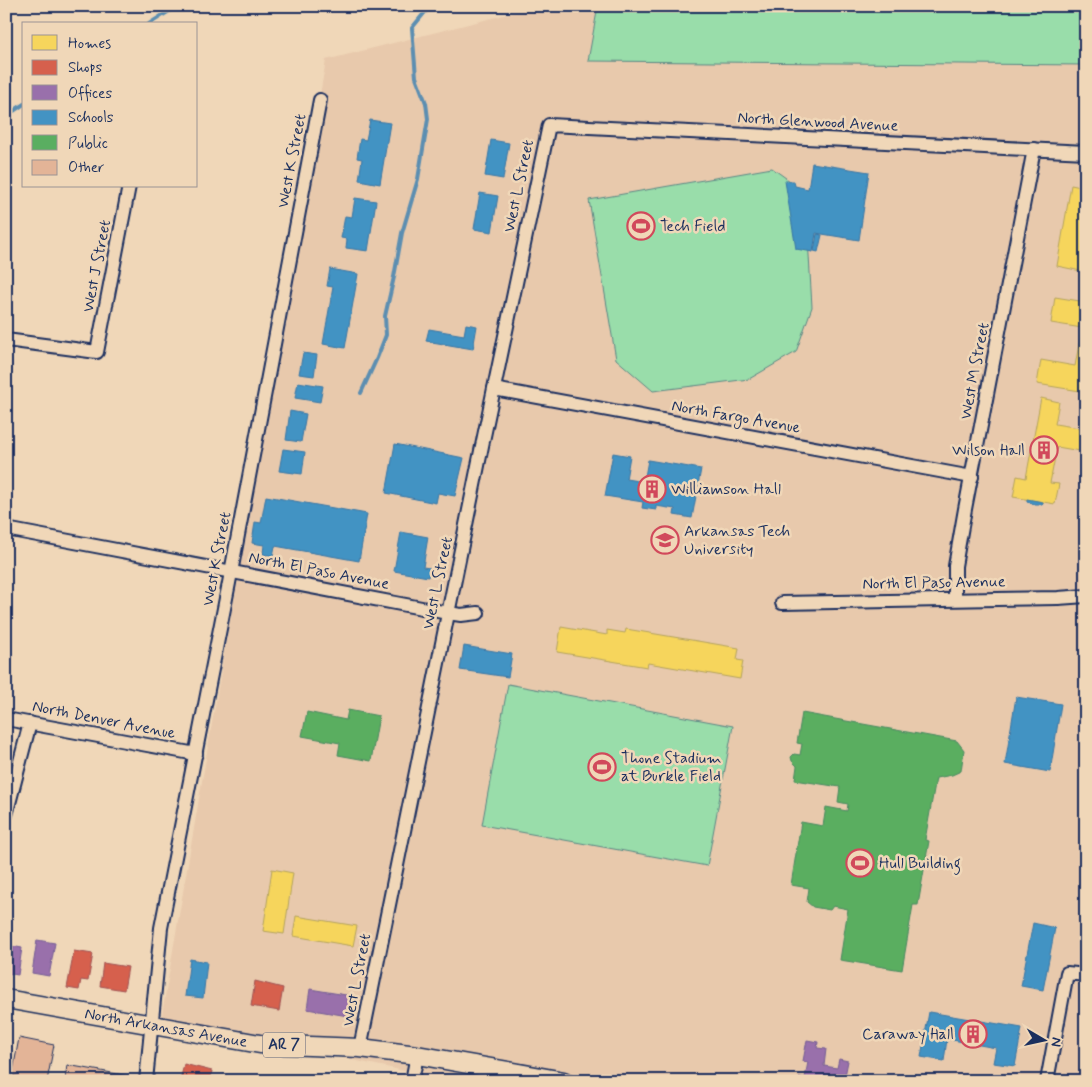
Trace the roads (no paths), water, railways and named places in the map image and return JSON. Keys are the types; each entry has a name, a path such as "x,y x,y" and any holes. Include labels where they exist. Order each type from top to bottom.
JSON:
{"highway":[{"name":"North Arkansas Avenue","path":"6,999 260,1044 360,1048 417,1055 564,1081"}],"street":[{"name":"West K Street","path":"146,1081 161,928 232,571 320,100"},
{"name":"North Glenwood Avenue","path":"549,125 1086,152"},
{"name":"West L Street","path":"360,1048 549,125"},
{"name":"West M Street","path":"955,599 955,566 1034,149"},
{"name":"West J Street","path":"6,340 97,352 129,188"},
{"name":"North Fargo Avenue","path":"494,389 972,476"},
{"name":"North El Paso Avenue","path":"6,529 448,613 461,615 478,613"},
{"name":"North El Paso Avenue","path":"782,602 1086,596"},
{"name":"North Denver Avenue","path":"6,719 196,754"},
{"path":"6,815 30,723"},
{"path":"1048,1081 1068,973 1086,975"},
{"path":"412,1081 417,1055"}],"waterway":[{"path":"152,22 177,6"},
{"path":"361,393 386,335 385,316 402,233 418,179 428,119 426,103 416,77 412,28 430,6"},
{"path":"6,116 22,105"}],"place":[{"name":"Tech Field","path":"641,226"},
{"name":"Wilson Hall","path":"1044,450"},
{"name":"Williamson Hall","path":"652,489"},
{"name":"Arkansas Tech University","path":"665,540"},
{"name":"Thone Stadium at Burkle Field","path":"602,767"},
{"name":"Hull Building","path":"860,863"},
{"name":"Caraway Hall","path":"973,1034"}]}
